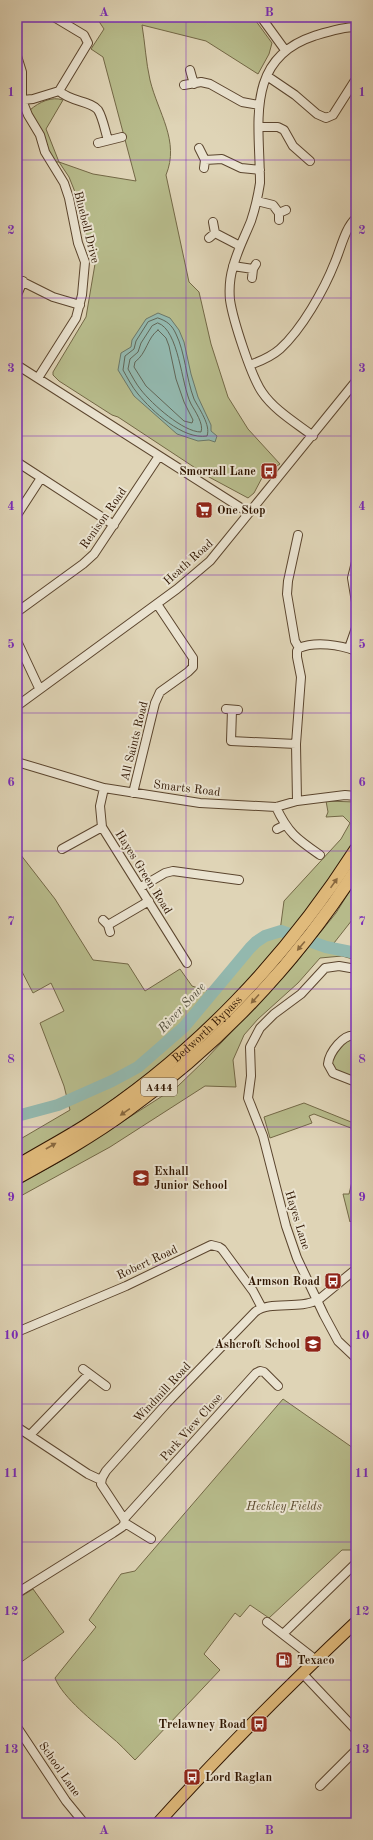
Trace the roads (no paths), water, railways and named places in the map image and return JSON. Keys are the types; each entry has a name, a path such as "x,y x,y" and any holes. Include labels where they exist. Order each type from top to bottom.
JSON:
{"highway":[{"name":"Bedworth Bypass","path":"316,918 356,849"},
{"name":"Bedworth Bypass","path":"17,1178 85,1139 127,1111 168,1080 210,1043 246,1008 276,967 356,870"},
{"name":"Bedworth Bypass","path":"17,1166 85,1126 138,1088 201,1036 276,967"}],"main road":[{"path":"158,1823 202,1774 302,1673 356,1622"}],"street":[{"path":"22,100 33,99 58,91 88,43 84,35 54,17"},
{"path":"261,17 285,50"},
{"path":"313,436 267,398 258,384 250,364 230,300 230,289 233,266 257,201 260,183 259,105 270,67 285,50 306,38 356,27"},
{"name":"Bluebell Drive","path":"17,56 22,72 22,100 28,115 40,135 45,152 64,183 69,198 78,243 85,262 80,304 76,318 38,378"},
{"path":"190,70 194,84"},
{"path":"267,76 295,95 317,114 326,118 333,115 354,82"},
{"path":"184,85 201,82 210,84 242,102 259,105"},
{"path":"58,91 69,99 89,104 98,111 108,140"},
{"path":"259,127 278,127 284,130 295,148 310,161"},
{"path":"98,143 122,137"},
{"path":"199,148 204,164 222,159 241,168 260,170"},
{"path":"257,201 273,205 281,215"},
{"path":"250,364 268,358 280,349 294,333 319,295 333,269 350,226 356,218"},
{"path":"213,222 212,235 240,246"},
{"path":"233,266 254,267 252,278"},
{"path":"17,295 20,280 53,297 80,304"},
{"path":"17,365 249,513"},
{"name":"Heath Road","path":"17,706 39,688 157,604 191,578 210,561 313,436 356,381"},
{"name":"Renison Road","path":"17,612 89,559 101,545 159,456"},
{"path":"17,462 114,525"},
{"path":"17,515 41,478"},
{"path":"298,535 288,581 287,594 295,641 299,648"},
{"path":"353,561 352,578 356,602"},
{"name":"All Saints Road","path":"133,793 155,703 160,692 193,667 192,658 157,604"},
{"path":"299,648 305,646 330,645 353,649 356,628"},
{"path":"17,641 39,688"},
{"path":"297,800 296,744 301,691 301,677 297,657 297,651 299,648"},
{"path":"232,710 231,741 296,744"},
{"name":"Smarts Road","path":"17,762 104,788 200,803 276,807 297,800 345,795 356,796"},
{"name":"Hayes Green Road","path":"104,788 100,806 102,827 186,963"},
{"path":"276,807 285,825 295,837 320,856"},
{"path":"277,829 285,825"},
{"path":"61,850 102,827"},
{"path":"140,887 165,873 173,871 239,880"},
{"path":"107,926 149,901"},
{"name":"Hayes Lane","path":"356,969 339,966 325,968 291,1002 266,1021 254,1038 250,1047 251,1076 248,1098 263,1136 293,1246 317,1301 338,1340 356,1358"},
{"path":"356,1036 349,1035 344,1038 330,1056 328,1064 333,1073 356,1082"},
{"name":"Robert Road","path":"17,1332 130,1284 211,1245 222,1249 253,1291 262,1308"},
{"path":"262,1308 308,1304 317,1301 356,1269"},
{"name":"Windmill Road","path":"101,1480 106,1471 168,1403 255,1312 262,1308"},
{"path":"30,1435 86,1371 106,1386"},
{"name":"Park View Close","path":"124,1521 256,1373 260,1371 264,1372 278,1386"},
{"path":"17,1427 88,1474 101,1480 102,1487 124,1521 151,1539"},
{"path":"17,1593 122,1527 124,1521"},
{"path":"283,1634 356,1563"},
{"path":"267,1622 316,1660"},
{"path":"302,1673 356,1730"},
{"name":"School Lane","path":"17,1727 66,1801 84,1823"},
{"path":"320,1786 356,1750"}],"water":[{"path":"158,313 170,318 179,330 184,342 198,397 211,425 211,431 217,436 215,442 209,440 198,441 177,434 134,396 118,370 121,353 131,347 132,340 146,319"}],"waterway":[{"name":"River Sowe","path":"17,1116 58,1105 112,1081 138,1067 184,1027 250,948 265,936 281,931 326,947 356,953"}],"place":[{"name":"Smorrall Lane","path":"269,471"},
{"name":"One Stop","path":"204,510"},
{"name":"Exhall Junior School","path":"141,1178"},
{"name":"Armson Road","path":"333,1281"},
{"name":"Ashcroft School","path":"313,1344"},
{"name":"Texaco","path":"284,1660"},
{"name":"Trelawney Road","path":"259,1724"},
{"name":"Lord Raglan","path":"192,1777"}],"park label":[{"name":"Heckley Fields","path":"284,1506"}]}
